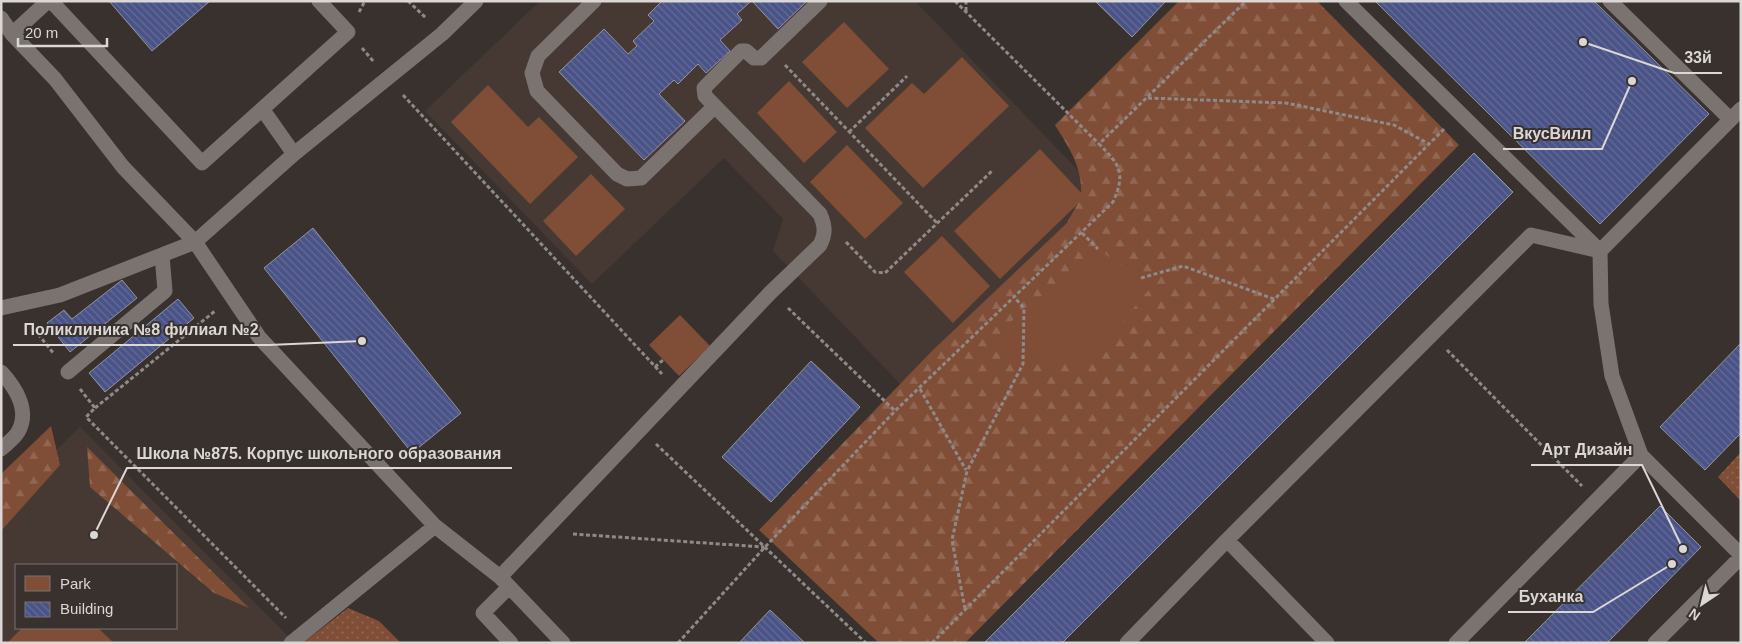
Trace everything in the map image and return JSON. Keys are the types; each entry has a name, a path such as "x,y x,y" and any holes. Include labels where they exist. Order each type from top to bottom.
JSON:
{"lane":[{"path":"12,34 49,1 202,163 348,32 319,1"},
{"path":"1,308 60,295 195,242 294,154 442,34 476,1"},
{"path":"594,1 538,56 532,72 537,91 617,174 627,179 641,178 715,106"},
{"path":"511,643 482,613 504,582 543,532 771,292 820,245 824,236 825,226 820,214 705,96 704,88 706,83 741,51 746,51 757,59 761,58 820,1"},
{"path":"1346,1 1600,251 1601,304 1612,376 1642,454 1741,556 1655,643"},
{"path":"1600,251 1736,114 1610,1"},
{"path":"1,18 12,34 55,79 123,167 195,242 259,338 435,526 504,582 563,643"},
{"path":"263,110 294,154"},
{"path":"1127,643 1531,235 1600,251"},
{"path":"68,372 165,291 162,255"},
{"path":"1,372 15,387 23,412 18,433 1,449"},
{"path":"1456,643 1642,454"},
{"path":"297,638 435,526"},
{"path":"1227,540 1327,643"}],"path":[{"path":"678,643 765,547 895,411 1113,202 1120,186 1117,162 955,1"},
{"path":"966,1 966,12"},
{"path":"1099,144 1246,1"},
{"path":"770,50 937,223"},
{"path":"849,132 907,76"},
{"path":"387,78 679,391"},
{"path":"1147,98 1286,103 1394,126 1430,144"},
{"path":"932,643 1460,114"},
{"path":"820,214 879,274 890,270 993,170"},
{"path":"1082,233 1098,249"},
{"path":"1141,278 1183,266 1274,299"},
{"path":"771,292 895,411"},
{"path":"965,609 952,540 967,471 1023,364 1024,308 1014,297"},
{"path":"96,408 232,298"},
{"path":"1431,334 1596,500"},
{"path":"655,367 664,359"},
{"path":"920,388 967,471"},
{"path":"86,417 297,638"},
{"path":"641,430 866,643"},
{"path":"543,532 765,547"}],"shaded area":[{"path":"540,1 915,1 1102,195 903,387 773,251 783,219 724,158 592,284 425,111"},
{"path":"80,427 295,643 1,643 1,504"}],"green space":[{"path":"1179,1 1317,1 1459,145 965,643 879,643 759,530 932,351 1067,223 1081,194 1080,175 1074,158 1055,125"},
{"path":"844,22 889,69 847,108 802,62"},
{"path":"962,57 1009,106 923,188 865,128 912,83 924,94"},
{"path":"789,81 837,132 804,163 757,113"},
{"path":"488,85 528,127 539,117 578,157 530,204 451,122"},
{"path":"847,145 903,203 865,239 810,182"},
{"path":"1040,149 1085,197 1000,279 954,231"},
{"path":"591,174 625,209 576,256 543,221"},
{"path":"942,236 990,286 953,323 904,272"},
{"path":"1098,249 1151,287 1092,359 1023,364 997,337 1024,308 1052,299"},
{"path":"680,315 710,346 679,376 649,345"},
{"path":"51,426 60,465 1,531 1,474"},
{"path":"87,447 249,608 214,593 90,487"},
{"path":"1741,452 1741,501 1718,477"},
{"path":"348,608 379,621 401,643 303,643"},
{"path":"21,629 99,629 114,643 7,643"}],"building":[{"path":"109,1 210,1 152,51"},
{"path":"662,1 751,1 737,14 742,20 720,40 730,51 706,73 698,64 678,84 674,80 659,94 685,121 644,160 559,72 604,29 628,54 637,46 633,41 654,21 648,15"},
{"path":"752,1 807,1 778,29"},
{"path":"1095,1 1166,1 1132,37"},
{"path":"1375,1 1594,1 1709,114 1600,224"},
{"path":"1474,153 1513,192 1062,643 984,643"},
{"path":"313,228 461,413 412,453 264,268"},
{"path":"122,280 137,298 70,352 47,323 64,310 72,319"},
{"path":"178,299 194,318 105,392 89,373"},
{"path":"1741,343 1741,433 1705,470 1660,427"},
{"path":"811,361 860,407 771,502 722,457"},
{"path":"1660,506 1701,547 1607,643 1524,643"},
{"path":"770,610 805,643 739,643"}],"place":[{"name":"33й","path":"1583,42"},
{"name":"ВкусВилл","path":"1632,81"},
{"name":"Поликлиника №8 филиал №2","path":"362,341"},
{"name":"Школа №875. Корпус школьного образования","path":"94,535"},
{"name":"Арт Дизайн","path":"1683,549"},
{"name":"Буханка","path":"1672,564"}]}
